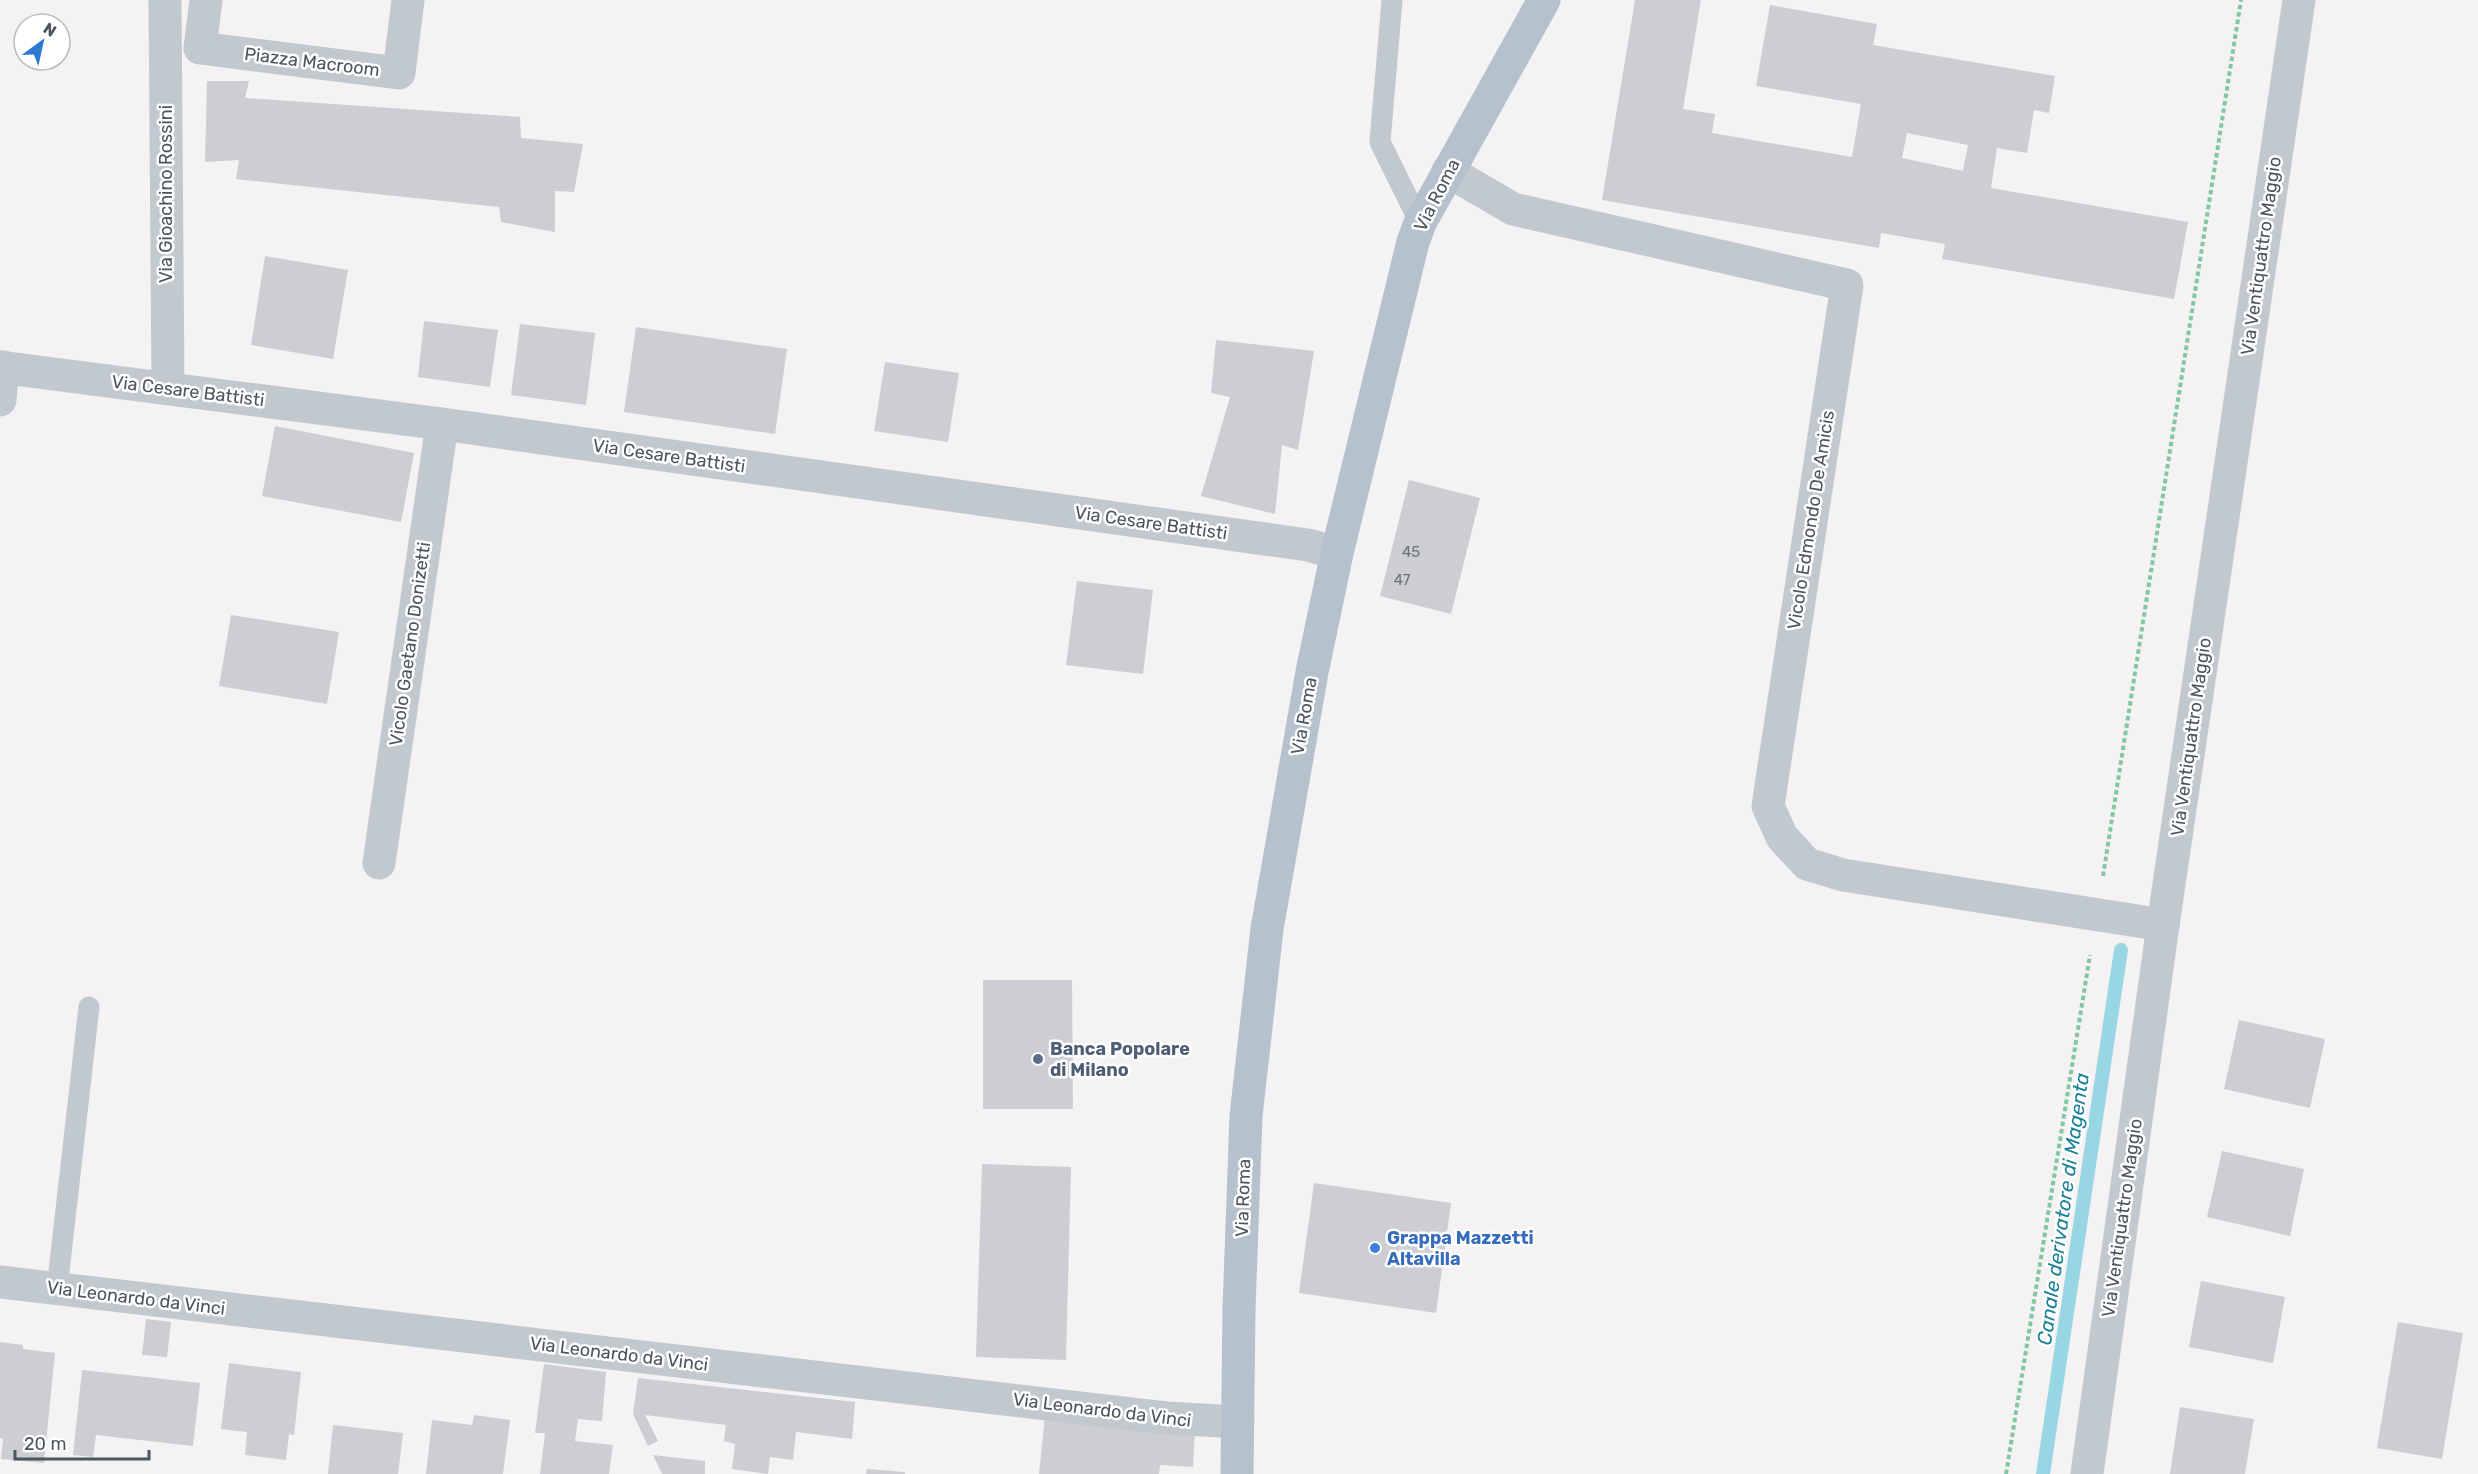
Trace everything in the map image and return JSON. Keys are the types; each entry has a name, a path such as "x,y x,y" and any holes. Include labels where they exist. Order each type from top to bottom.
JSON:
{"main road":[{"name":"Via Roma","path":"1237,1474 1239,1309 1246,1116 1267,929 1312,672 1337,553 1413,242 1420,223 1538,2"}],"street":[{"name":"Via Gioachino Rossini","path":"165,0 168,388"},
{"name":"Piazza Macroom","path":"206,0 200,48 399,73 408,0"},
{"name":"Via Ventiquattro Maggio","path":"2087,1474 2163,925 2299,0"},
{"name":"Vicolo Edmondo De Amicis","path":"1448,171 1513,209 1847,285 1768,806 1782,837 1808,864 1843,875 2163,925"},
{"name":"Via Cesare Battisti","path":"2,367 442,424 1308,544 1337,553"},
{"path":"0,400 2,367"},
{"name":"Vicolo Gaetano Donizetti","path":"379,863 442,424"},
{"name":"Via Leonardo da Vinci","path":"0,1282 1166,1418 1238,1422"}],"lane":[{"path":"1392,0 1380,142 1420,223"},
{"path":"57,1289 89,1007"}],"path":[{"path":"2006,1474 2097,915 2241,0"}],"building":[{"path":"1635,0 1701,0 1683,109 1715,114 1712,133 1852,157 1861,104 1756,86 1770,5 1877,24 1873,45 2055,76 2049,113 2034,110 2027,153 1997,148 1991,188 2188,222 2174,299 1942,259 1945,244 1881,233 1879,248 1602,200","holes":["1907,133 1968,145 1963,171 1902,158"]},
{"path":"207,81 249,81 245,98 520,117 521,138 583,144 574,192 555,191 555,232 501,222 499,207 236,179 239,160 205,162"},
{"path":"265,256 348,270 333,359 251,345"},
{"path":"424,321 498,330 490,387 418,377"},
{"path":"520,324 595,333 586,405 511,395"},
{"path":"636,327 787,349 775,434 624,412"},
{"path":"1216,340 1314,351 1298,450 1282,445 1275,514 1201,496 1230,397 1211,393"},
{"path":"885,362 959,373 948,442 874,431"},
{"path":"275,426 414,453 401,522 262,496"},
{"path":"1409,480 1480,498 1451,614 1380,596"},
{"path":"1077,581 1153,590 1143,674 1066,665"},
{"path":"231,615 339,632 327,704 219,686"},
{"path":"983,980 1072,980 1073,1109 983,1109"},
{"path":"2239,1020 2325,1039 2310,1108 2224,1089"},
{"path":"2222,1151 2304,1169 2290,1236 2207,1217"},
{"path":"982,1164 1071,1167 1066,1360 976,1357"},
{"name":"Grappa Mazzetti Altavilla","path":"1314,1183 1451,1203 1436,1313 1299,1293"},
{"path":"2201,1281 2285,1297 2273,1363 2189,1347"},
{"path":"146,1319 171,1322 167,1357 142,1355"},
{"path":"2398,1322 2463,1333 2442,1459 2377,1448"},
{"path":"0,1342 23,1345 23,1349 55,1353 44,1463 1,1459 3,1439 0,1438"},
{"path":"229,1363 301,1372 294,1435 289,1434 286,1460 245,1455 247,1432 221,1429"},
{"path":"544,1364 606,1372 602,1421 578,1419 575,1441 613,1445 609,1474 540,1474 545,1433 535,1433"},
{"path":"82,1370 200,1383 193,1446 96,1435 93,1457 73,1455"},
{"path":"638,1378 855,1402 852,1439 796,1432 793,1460 770,1457 768,1474 732,1469 735,1444 724,1441 726,1425 645,1415 658,1441 648,1446 633,1414"},
{"path":"2180,1407 2254,1419 2245,1474 2170,1474"},
{"path":"474,1415 510,1420 503,1474 426,1474 432,1420 472,1425"},
{"path":"1045,1416 1195,1432 1193,1467 1160,1465 1159,1474 1039,1474"},
{"path":"333,1425 403,1433 398,1474 328,1474"},
{"path":"653,1455 705,1461 705,1474 662,1474"},
{"path":"867,1469 905,1472 905,1474 866,1474"}],"waterway":[{"name":"Canale derivatore di Magenta","path":"2043,1474 2121,950"}],"place":[{"name":"Banca Popolare di Milano","path":"1038,1059"},
{"name":"Grappa Mazzetti Altavilla","path":"1375,1248"}]}
